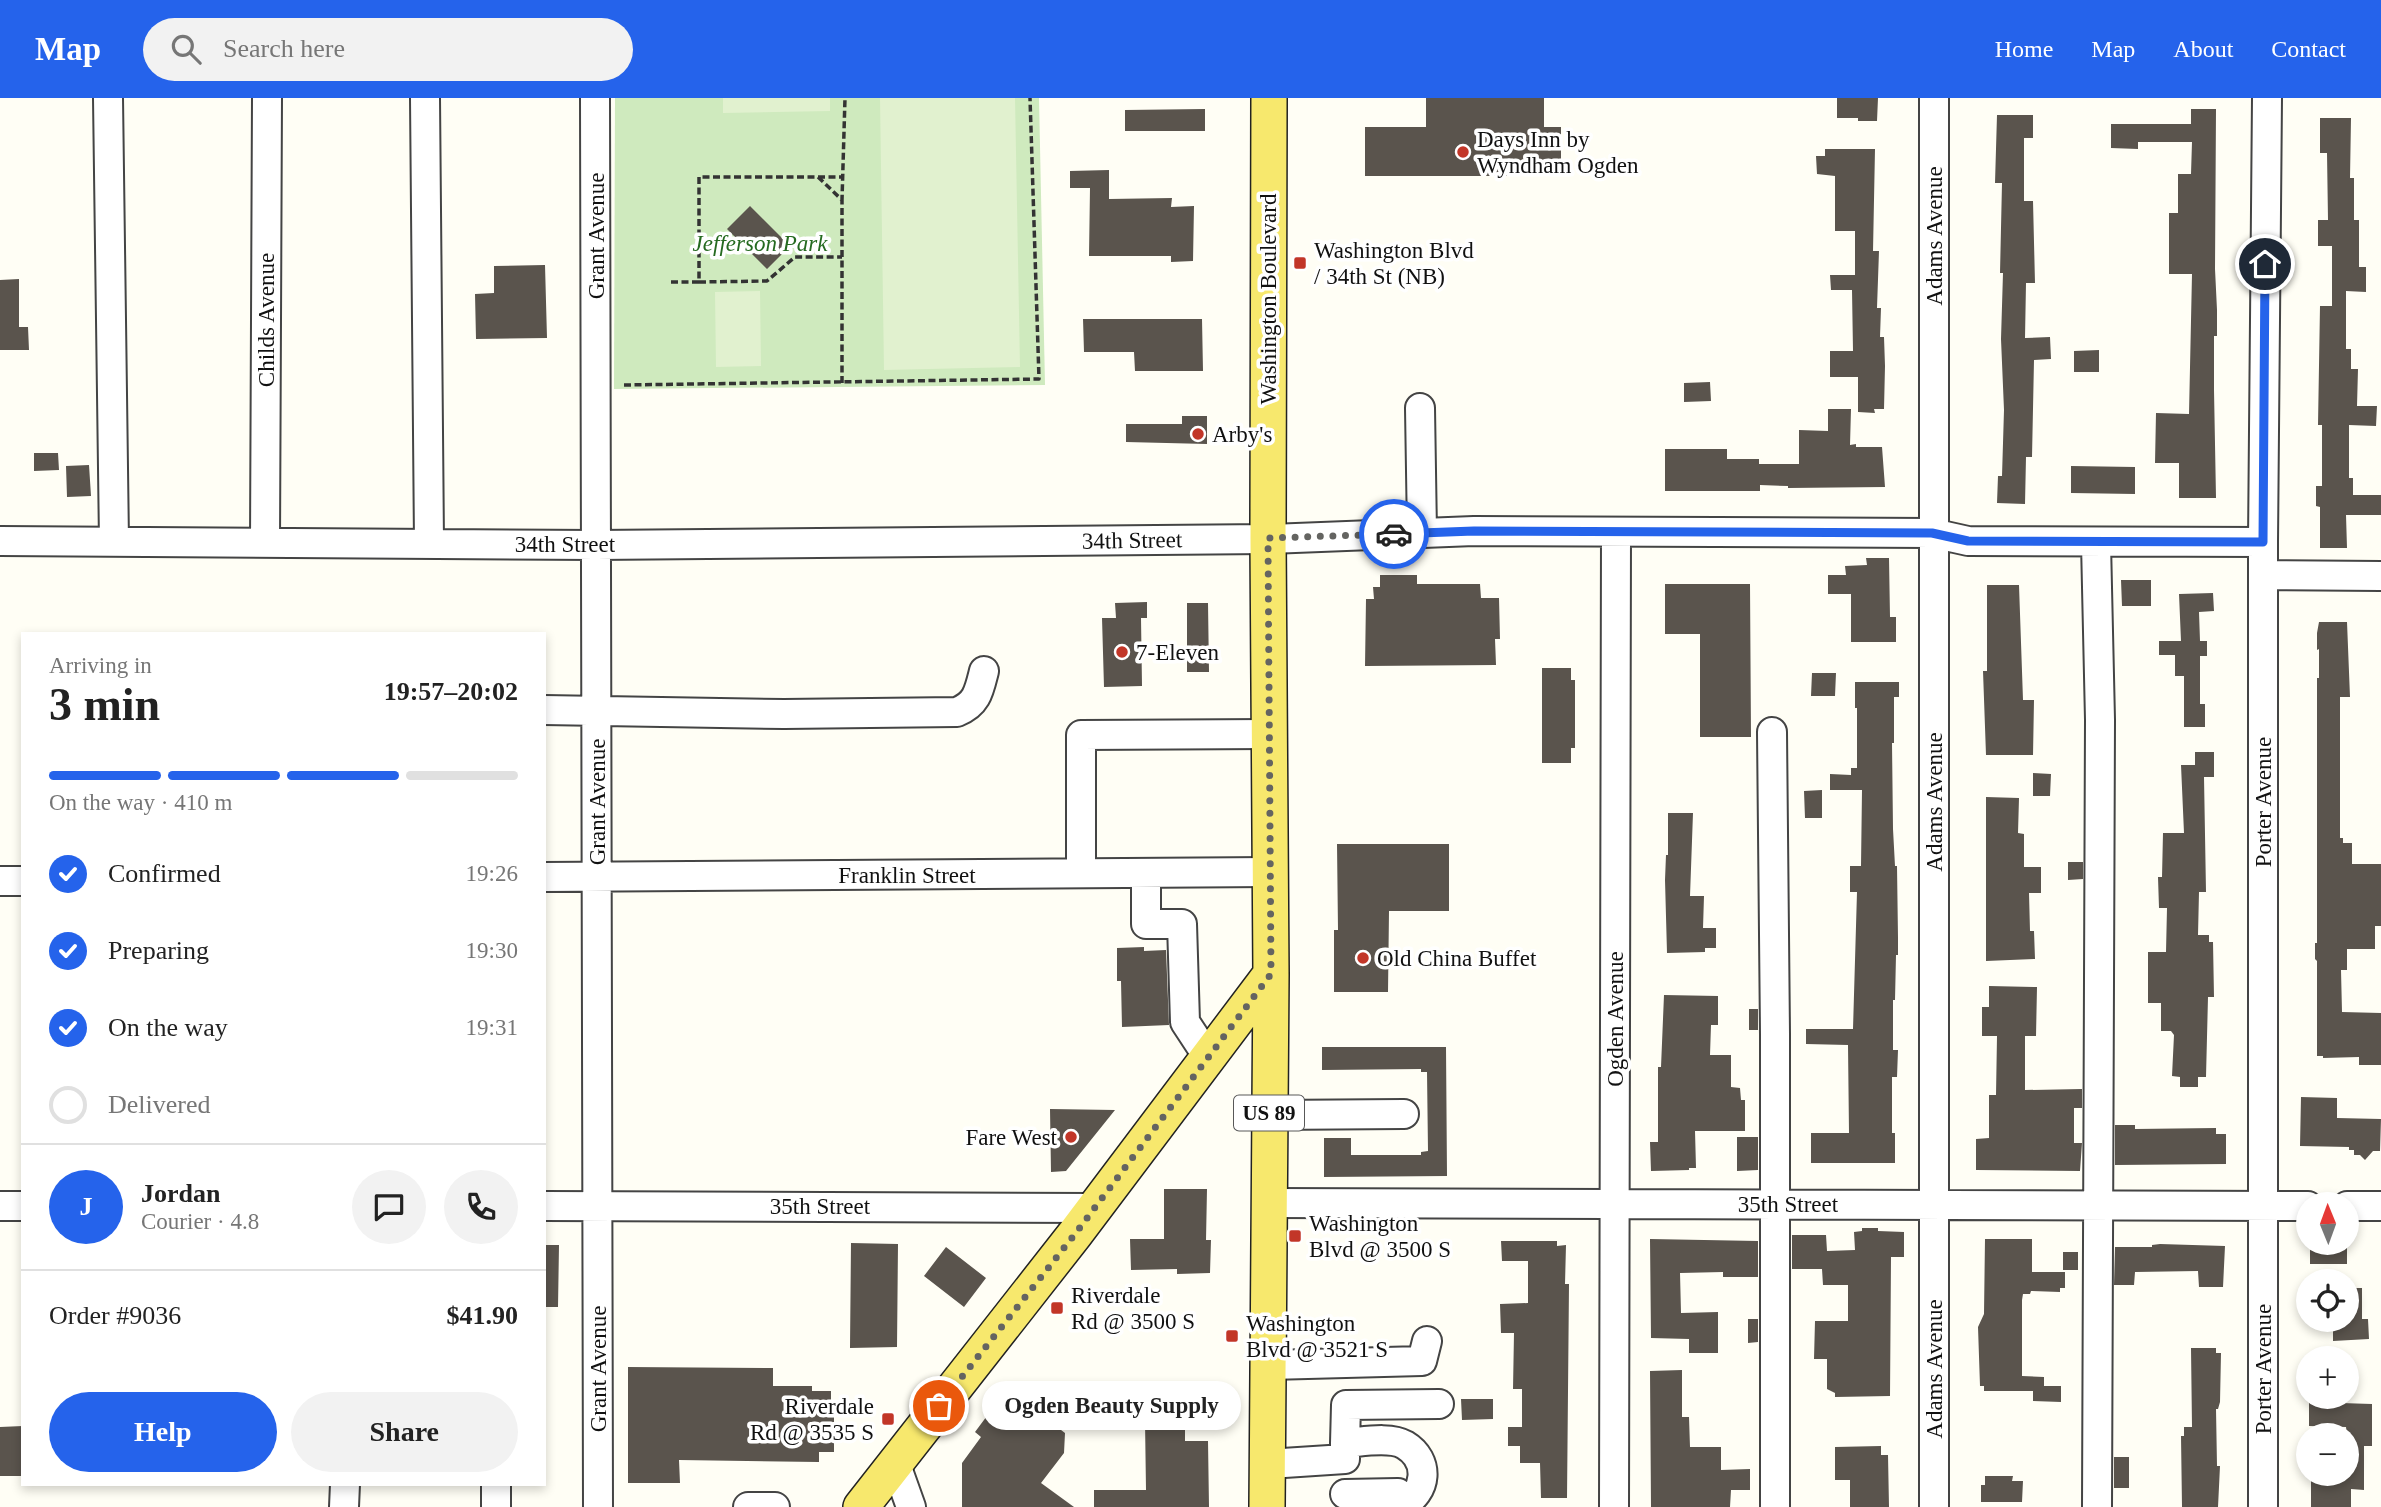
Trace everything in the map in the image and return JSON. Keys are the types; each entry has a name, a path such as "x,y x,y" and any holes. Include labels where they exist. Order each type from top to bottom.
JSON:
{"main road":[{"name":"Washington Boulevard","path":"1267,1507 1283,1464 1268,1364 1271,974 1269,98"},
{"path":"861,1507 1096,1208 1271,974"}],"street":[{"path":"108,98 114,542"},
{"name":"Childs Avenue","path":"265,542 267,98"},
{"path":"425,98 429,543"},
{"name":"Grant Avenue","path":"595,98 598,1507"},
{"name":"Adams Avenue","path":"1934,98 1934,1507"},
{"name":"Porter Avenue","path":"2263,1507 2263,542 2267,98"},
{"path":"1420,408 1422,533"},
{"name":"34th Street","path":"0,541 596,545 1616,532 1932,533 1968,541 2263,542"},
{"name":"Ogden Avenue","path":"1614,1507 1616,532"},
{"path":"2096,543 2100,720 2097,1507"},
{"path":"2263,575 2381,576"},
{"path":"546,710 784,714 957,712 967,708 978,697 984,671"},
{"path":"1772,732 1776,1507"},
{"path":"1082,873 1081,735 1269,734"},
{"name":"Franklin Street","path":"546,877 1270,872"},
{"path":"1146,873 1146,925 1182,924 1185,1022 1208,1057"},
{"path":"0,881 21,881"},
{"path":"1269,1115 1404,1114"},
{"name":"35th Street","path":"1269,1203 2296,1206"},
{"path":"0,1206 21,1206"},
{"name":"35th Street","path":"546,1206 1096,1208"},
{"path":"2359,1206 2381,1206"},
{"path":"1268,1364 1422,1361 1427,1341"},
{"path":"1345,1451 1346,1405 1439,1404"},
{"path":"1283,1464 1319,1460 1345,1451 1395,1441 1406,1446 1420,1461 1424,1479 1418,1494 1400,1506 1374,1507"},
{"path":"1283,1464 1319,1473 1345,1473 1345,1501 1396,1494 1409,1486 1413,1474 1408,1463 1398,1457 1345,1451"},
{"path":"895,1462 911,1507"},
{"path":"344,1507 345,1486"},
{"path":"496,1486 496,1507"},
{"path":"748,1507 800,1507"}],"path":[{"path":"842,383 842,177 845,98"},
{"path":"624,385 1039,379 1030,98"},
{"path":"699,282 699,177 842,177"},
{"path":"818,177 842,200"},
{"path":"671,282 767,281 795,257 842,257"}],"green space":[{"name":"Jefferson Park","path":"615,98 1039,98 1045,385 614,389"},
{"path":"723,98 830,98 830,111 723,113"},
{"path":"880,98 1015,98 1020,367 884,370"},
{"path":"760,291 761,366 716,367 715,292"}],"building":[{"name":"Days Inn by Wyndham Ogden","path":"1426,98 1544,98 1544,127 1561,127 1561,176 1365,176 1365,127 1426,127"},
{"path":"1837,98 1878,98 1877,121 1837,118"},
{"path":"1205,109 1205,131 1125,131 1125,110"},
{"path":"2191,109 2216,109 2216,498 2179,498 2179,463 2155,463 2156,413 2189,414 2192,274 2169,274 2169,213 2178,213 2178,174 2191,174 2192,142 2138,142 2138,149 2111,148 2111,124 2191,124"},
{"path":"1997,115 2033,115 2033,138 2024,138 2024,201 2033,201 2035,283 2026,283 2025,338 2050,337 2051,359 2034,360 2032,457 2026,457 2025,504 1997,503 1998,476 2002,476 2004,410 2001,339 2003,273 2000,273 2002,183 1995,183"},
{"path":"2320,118 2351,118 2350,178 2354,178 2354,220 2359,220 2359,267 2366,267 2366,292 2346,291 2346,349 2351,349 2351,369 2358,369 2357,406 2377,406 2376,426 2349,425 2349,478 2353,478 2353,495 2381,495 2381,515 2346,515 2347,548 2320,548 2320,507 2316,506 2316,486 2322,486 2322,425 2318,425 2320,306 2332,306 2332,246 2318,246 2318,220 2328,220 2327,153 2320,153"},
{"path":"1825,149 1875,149 1873,251 1879,251 1877,308 1881,308 1880,337 1884,337 1885,366 1884,409 1874,409 1875,413 1858,412 1858,377 1830,377 1830,351 1853,351 1852,290 1831,290 1830,275 1855,275 1855,231 1835,231 1835,176 1817,174 1816,156 1825,156"},
{"path":"1109,170 1109,199 1172,198 1171,207 1194,206 1193,261 1171,262 1171,256 1089,256 1090,188 1070,188 1070,171"},
{"path":"750,206 790,246 767,269 727,229"},
{"path":"545,265 547,338 476,339 475,294 494,293 494,266"},
{"path":"19,279 19,327 28,327 29,350 0,350 0,280"},
{"path":"1083,319 1202,319 1203,371 1135,371 1134,352 1084,352"},
{"path":"2099,350 2099,372 2074,372 2074,351"},
{"path":"1710,382 1711,401 1684,402 1684,383"},
{"path":"1828,409 1851,409 1850,445 1882,447 1885,487 1788,488 1760,485 1760,491 1665,491 1665,449 1727,449 1727,459 1759,459 1759,464 1799,464 1799,430 1828,431"},
{"path":"1182,416 1207,416 1207,444 1126,442 1126,424 1182,424"},
{"path":"34,453 58,453 59,470 34,471"},
{"path":"89,465 91,496 67,497 66,466"},
{"path":"2071,466 2135,467 2135,494 2071,493"},
{"path":"1866,558 1889,558 1890,617 1896,617 1896,642 1851,642 1851,594 1828,594 1828,575 1846,575 1845,566 1867,565"},
{"path":"1380,575 1417,575 1417,584 1480,584 1481,598 1499,598 1500,639 1495,639 1496,665 1365,666 1366,599 1374,599 1373,587 1380,587"},
{"path":"2121,580 2151,580 2151,606 2122,606"},
{"path":"1665,584 1750,584 1751,737 1700,737 1700,634 1665,634"},
{"path":"1987,585 2019,585 2023,700 2034,700 2033,755 1986,755 1983,671 1987,671"},
{"path":"2213,593 2214,611 2199,612 2200,641 2207,641 2207,656 2200,656 2200,704 2205,704 2205,727 2184,727 2184,676 2175,676 2175,655 2159,655 2159,641 2181,641 2179,594"},
{"name":"7-Eleven","path":"1147,602 1147,618 1141,618 1142,686 1104,687 1102,618 1116,618 1115,603"},
{"name":"7-Eleven","path":"1187,603 1208,603 1209,672 1187,672"},
{"path":"2319,622 2347,622 2350,697 2340,697 2340,838 2343,838 2343,843 2352,843 2352,864 2381,864 2381,926 2375,926 2375,949 2347,949 2347,970 2341,970 2342,1012 2381,1013 2381,1065 2359,1065 2359,1057 2317,1056 2315,943"},
{"path":"1542,668 1571,668 1571,680 1575,680 1575,748 1571,748 1571,763 1542,763"},
{"path":"1812,673 1836,673 1835,696 1811,696"},
{"path":"1855,682 1899,682 1899,697 1894,697 1892,743 1898,938 1893,1000 1893,1050 1898,1050 1897,1077 1892,1077 1895,1163 1811,1163 1811,1133 1849,1133 1848,1045 1806,1044 1806,1029 1853,1029 1857,892 1850,892 1850,866 1861,866 1862,790 1830,790 1830,774 1851,775 1851,768 1857,768"},
{"path":"2195,752 2214,752 2214,777 2204,777 2206,892 2199,892 2198,935 2209,935 2209,942 2213,942 2214,997 2208,997 2206,1077 2198,1077 2198,1087 2180,1087 2180,1077 2172,1076 2174,1035 2171,1031 2161,1031 2161,1003 2148,1003 2148,952 2166,952 2167,908 2159,908 2158,877 2162,877 2163,833 2184,833 2181,765 2195,765"},
{"path":"2033,773 2051,774 2050,796 2033,796"},
{"path":"1822,790 1822,818 1805,818 1804,791"},
{"path":"1986,797 2019,798 2018,833 2024,834 2024,867 2041,867 2041,893 2029,893 2030,931 2034,931 2035,959 1986,961"},
{"path":"1668,813 1693,813 1690,896 1704,896 1703,928 1716,928 1716,948 1705,948 1705,952 1667,953 1665,880"},
{"path":"1337,844 1449,844 1449,911 1389,911 1388,992 1334,992 1334,930 1338,930"},
{"path":"2068,862 2083,862 2083,879 2068,880"},
{"path":"1144,947 1144,951 1166,950 1169,1025 1122,1027 1117,948"},
{"path":"1989,986 2037,987 2036,1036 2025,1036 2025,1090 2082,1089 2082,1108 2074,1108 2074,1143 2082,1143 2080,1171 1976,1170 1976,1139 1989,1138 1989,1095 1996,1095 1997,1036 1982,1036 1982,1007 1989,1007"},
{"path":"1664,995 1718,996 1718,1025 1711,1025 1710,1055 1731,1055 1731,1087 1740,1088 1741,1100 1745,1100 1745,1131 1695,1131 1696,1168 1689,1170 1651,1171 1650,1142 1658,1142 1658,1067 1661,1067"},
{"path":"1749,1009 1758,1009 1758,1030 1749,1030"},
{"path":"1322,1047 1446,1047 1447,1176 1324,1177 1324,1138 1351,1138 1351,1155 1421,1155 1421,1152 1428,1151 1427,1072 1421,1072 1421,1069 1322,1070"},
{"path":"2301,1097 2337,1098 2337,1118 2381,1119 2380,1151 2373,1151 2365,1160 2360,1155 2354,1155 2354,1150 2349,1150 2349,1147 2300,1146"},
{"path":"1050,1109 1115,1110 1066,1171 1051,1172"},
{"path":"2115,1125 2135,1125 2135,1129 2216,1128 2216,1134 2226,1134 2226,1164 2115,1165"},
{"path":"1737,1137 1758,1137 1758,1170 1737,1171"},
{"path":"1164,1189 1207,1189 1206,1240 1211,1240 1210,1273 1177,1274 1177,1269 1131,1270 1130,1239 1164,1239"},
{"path":"1862,1228 1904,1232 1904,1257 1891,1257 1890,1396 1835,1397 1835,1393 1827,1389 1827,1359 1814,1359 1815,1321 1848,1321 1848,1285 1823,1285 1822,1269 1792,1269 1792,1235 1826,1235 1827,1251 1855,1250 1854,1232 1862,1231"},
{"path":"1650,1239 1758,1241 1758,1277 1723,1277 1723,1272 1680,1273 1681,1313 1718,1312 1718,1353 1689,1353 1689,1339 1651,1338"},
{"path":"1985,1239 2032,1239 2032,1272 2065,1272 2065,1288 2060,1288 2060,1292 2031,1291 2030,1294 2023,1294 2022,1300 2022,1376 2044,1377 2044,1386 2061,1386 2061,1402 2033,1401 2033,1391 1984,1391 1984,1386 1980,1386 1978,1327 1984,1314"},
{"path":"1501,1241 1557,1241 1557,1246 1566,1245 1565,1284 1569,1284 1567,1498 1541,1498 1540,1463 1520,1463 1520,1446 1508,1446 1508,1427 1522,1427 1522,1389 1513,1389 1514,1333 1501,1333 1500,1304 1528,1303 1528,1261 1502,1261"},
{"path":"851,1243 898,1244 897,1347 850,1348"},
{"path":"2160,1244 2225,1246 2223,1287 2199,1287 2198,1271 2135,1272 2134,1285 2114,1285 2115,1247 2152,1247"},
{"path":"546,1245 559,1245 558,1307 546,1307"},
{"path":"946,1247 986,1278 964,1307 924,1276"},
{"path":"2063,1252 2078,1252 2078,1270 2063,1270"},
{"path":"2310,1255 2347,1255 2347,1264 2310,1264"},
{"path":"2359,1288 2362,1288 2362,1319 2368,1319 2369,1339 2333,1341 2333,1332 2359,1332"},
{"path":"1748,1319 1758,1319 1758,1342 1748,1343"},
{"path":"2191,1348 2216,1348 2216,1353 2221,1353 2220,1402 2216,1409 2217,1466 2220,1466 2218,1507 2182,1507 2181,1436 2184,1436 2184,1427 2192,1427"},
{"path":"628,1367 773,1368 773,1386 812,1386 812,1391 831,1391 831,1402 834,1402 834,1452 819,1452 819,1462 679,1460 680,1483 628,1483"},
{"path":"1682,1370 1682,1417 1689,1417 1690,1447 1721,1447 1721,1470 1750,1469 1750,1490 1731,1490 1730,1507 1651,1507 1650,1371"},
{"path":"1185,1385 1185,1441 1208,1441 1209,1507 1094,1507 1094,1490 1146,1490 1145,1421 1128,1421 1128,1386"},
{"path":"1007,1389 1065,1433 1064,1453 1041,1483 1074,1507 962,1507 962,1463 981,1437 975,1432"},
{"path":"1461,1399 1493,1399 1493,1419 1462,1420"},
{"path":"2359,1404 2372,1404 2372,1446 2364,1446 2364,1490 2351,1489 2351,1507 2311,1507 2311,1486 2359,1486 2359,1423 2309,1423 2309,1409 2359,1409"},
{"path":"21,1426 21,1476 0,1476 0,1427"},
{"path":"1881,1446 1881,1455 1888,1455 1889,1507 1850,1507 1850,1480 1835,1480 1835,1447"},
{"path":"2114,1457 2129,1457 2129,1488 2114,1488"},
{"path":"1985,1476 2013,1476 2012,1481 2023,1481 2022,1502 1981,1502 1981,1485 1985,1485"}],"way so far":[{"path":"939,1406 1075,1234 1271,974 1268,538 1394,534"}],"place":[{"name":"Days Inn by Wyndham Ogden","path":"1463,152"},
{"name":"Washington Blvd / 34th St (NB)","path":"1300,263"},
{"name":"Arby's","path":"1198,434"},
{"name":"7-Eleven","path":"1122,652"},
{"name":"Old China Buffet","path":"1363,958"},
{"name":"Fare West","path":"1071,1137"},
{"name":"Washington Blvd @ 3500 S","path":"1295,1236"},
{"name":"Riverdale Rd @ 3500 S","path":"1057,1308"},
{"name":"Washington Blvd @ 3521 S","path":"1232,1336"},
{"name":"Ogden Beauty Supply","path":"939,1406"},
{"name":"Riverdale Rd @ 3535 S","path":"888,1419"}],"route":[{"path":"1394,534 1474,531 1932,533 1968,541 2263,542 2265,264"}]}
